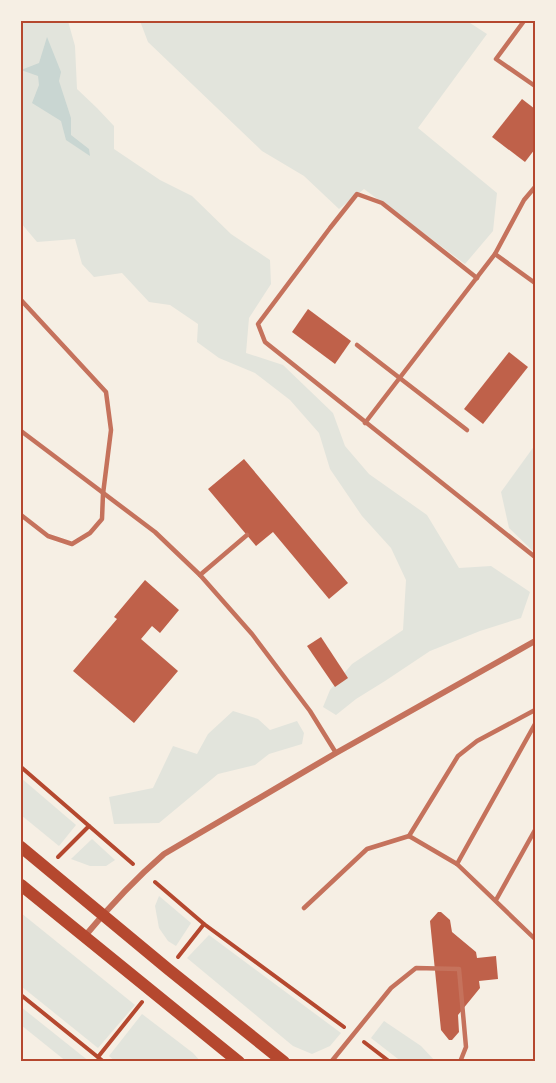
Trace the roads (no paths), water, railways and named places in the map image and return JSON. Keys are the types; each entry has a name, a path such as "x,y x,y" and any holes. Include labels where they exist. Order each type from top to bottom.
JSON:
{"main road":[{"path":"21,847 284,1062"},
{"path":"21,885 239,1062"}],"street":[{"path":"84,937 143,872 164,854 535,640"}],"lane":[{"path":"524,21 496,59 535,86"},
{"path":"365,423 495,254 524,200 535,186"},
{"path":"477,278 382,203 357,194 258,324 265,342 535,557"},
{"path":"495,254 535,283"},
{"path":"21,300 106,392 111,430 102,519 90,533 72,544 48,536 21,515"},
{"path":"357,345 466,430"},
{"path":"21,430 155,532 200,575 252,634 310,711 336,753"},
{"path":"200,575 247,535"},
{"path":"304,908 367,849 409,836 458,756 477,741 535,710"},
{"path":"457,864 535,724"},
{"path":"495,900 535,830"},
{"path":"409,836 457,864 535,939"},
{"path":"332,1062 391,988 417,968 459,969 466,1047 460,1062"}]}
